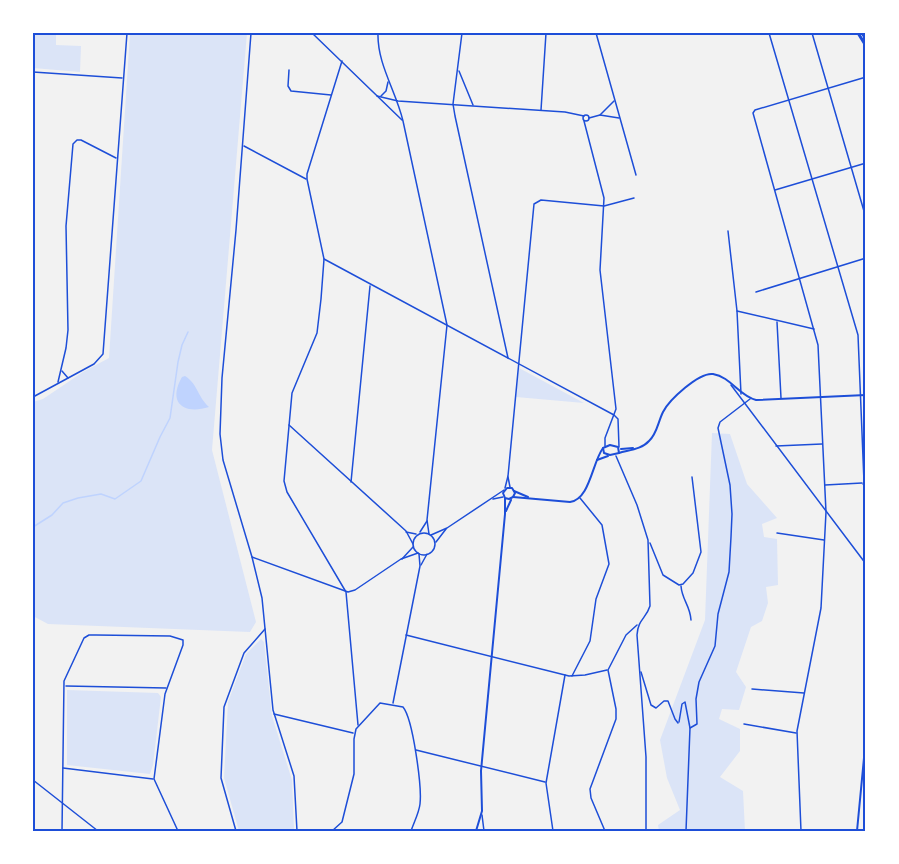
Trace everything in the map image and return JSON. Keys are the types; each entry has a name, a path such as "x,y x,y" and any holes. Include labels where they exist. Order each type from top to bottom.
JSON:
{"main road":[{"path":"860,33 866,39"},
{"path":"860,33 866,46"},
{"path":"597,460 636,448 650,441 666,408 705,374 716,375 750,398 781,399 866,395"},
{"path":"505,498 528,497 570,502 580,498 604,448 612,445 618,452"},
{"path":"604,448 603,453 610,455"},
{"path":"476,831 482,814 481,766 505,514 504,490 510,488 528,497"},
{"path":"505,514 514,491"},
{"path":"857,831 864,778 866,736"}],"street":[{"path":"33,397 102,358 127,33"},
{"path":"251,33 222,378 220,434 222,460 252,557 262,598 274,714 294,776 297,831"},
{"path":"312,33 404,121"},
{"path":"378,33 380,53 404,121 447,325 427,520 435,543"},
{"path":"462,33 453,104 508,358"},
{"path":"541,110 546,33"},
{"path":"596,33 636,175"},
{"path":"770,33 858,335 866,507"},
{"path":"812,33 866,218"},
{"path":"342,61 307,179 324,259 318,328 293,388 284,475 285,487 346,592 358,725"},
{"path":"289,70 288,86 291,91 332,95"},
{"path":"458,70 474,105"},
{"path":"33,72 122,78"},
{"path":"801,831 797,734 821,609 826,512 818,345 753,113 755,110 866,77"},
{"path":"379,96 386,91 389,80"},
{"path":"379,96 398,100 565,112 586,115 589,118"},
{"path":"600,115 615,101"},
{"path":"584,121 587,122 589,118 600,115 620,118"},
{"path":"584,116 603,192 600,270 618,419 620,464 663,575 681,585"},
{"path":"58,383 68,330 66,226 74,142 77,140 85,142 117,158"},
{"path":"243,145 307,179"},
{"path":"774,190 866,163"},
{"path":"406,531 430,534 447,528 504,490 508,476 534,203 542,200 604,206 634,198"},
{"path":"728,231 737,311 741,394"},
{"path":"756,292 866,258"},
{"path":"324,259 618,419"},
{"path":"351,482 370,284"},
{"path":"737,311 815,330"},
{"path":"777,321 781,399"},
{"path":"860,363 866,363"},
{"path":"61,370 68,378"},
{"path":"731,385 866,564"},
{"path":"690,728 694,728 697,724 696,699 699,682 715,649 718,614 729,572 732,521 730,485 718,427 720,422 750,398"},
{"path":"604,448 605,438 616,409"},
{"path":"289,425 406,531 418,553 420,566"},
{"path":"776,446 823,444"},
{"path":"508,476 510,488"},
{"path":"681,585 693,573 700,552 692,477"},
{"path":"825,485 865,484"},
{"path":"492,499 505,498"},
{"path":"572,676 590,641 596,599 609,564 602,525 580,498"},
{"path":"401,559 413,545 427,520"},
{"path":"393,704 420,566 447,528"},
{"path":"777,533 824,540"},
{"path":"605,831 591,798 590,789 616,719 608,670 628,632 638,624 650,606 648,540"},
{"path":"252,557 346,592 355,590 401,559 418,553 427,554"},
{"path":"681,585 682,594 690,609 691,620"},
{"path":"638,624 646,767 646,831"},
{"path":"236,831 221,778 224,707 244,653 265,628"},
{"path":"62,831 64,686 68,672 86,636 96,634 183,639 183,645 167,688 154,779 178,831"},
{"path":"406,634 565,675 585,675 608,670"},
{"path":"639,665 651,705 656,708 664,700 668,701 675,721 678,723 682,703 685,702 690,728 686,831"},
{"path":"554,831 546,783 565,675"},
{"path":"64,686 167,688"},
{"path":"752,689 804,693"},
{"path":"332,831 342,822 354,774 354,733 358,725 380,703 402,706 406,710 415,750 420,803 411,831"},
{"path":"274,714 354,733"},
{"path":"744,724 797,734"},
{"path":"415,750 546,783"},
{"path":"63,768 154,779"},
{"path":"33,780 98,831"},
{"path":"482,814 484,831"}],"shaded area":[{"path":"33,33 56,33 56,45 81,46 80,72 33,68"},
{"path":"130,33 247,33 212,450 256,622 250,632 48,624 33,616 33,402 43,399 83,372 109,358"},
{"path":"519,368 584,403 516,397"},
{"path":"712,433 730,434 747,484 777,518 762,524 764,537 777,539 778,585 766,587 768,603 762,621 751,627 736,672 746,687 739,710 722,709 719,719 740,729 740,751 720,777 743,791 745,831 659,831 658,825 680,810 667,778 660,740 705,620"},
{"path":"261,639 264,642 272,716 292,780 294,829 239,831 224,778 228,702 246,654"},
{"path":"67,690 158,693 161,697 150,774 67,765"}],"water":[{"path":"185,376 193,383 209,407 192,409 180,405 176,394 182,377"}],"waterway":[{"path":"33,527 52,515 63,503 101,494 115,499 141,481 170,418 178,362 188,332"}]}
